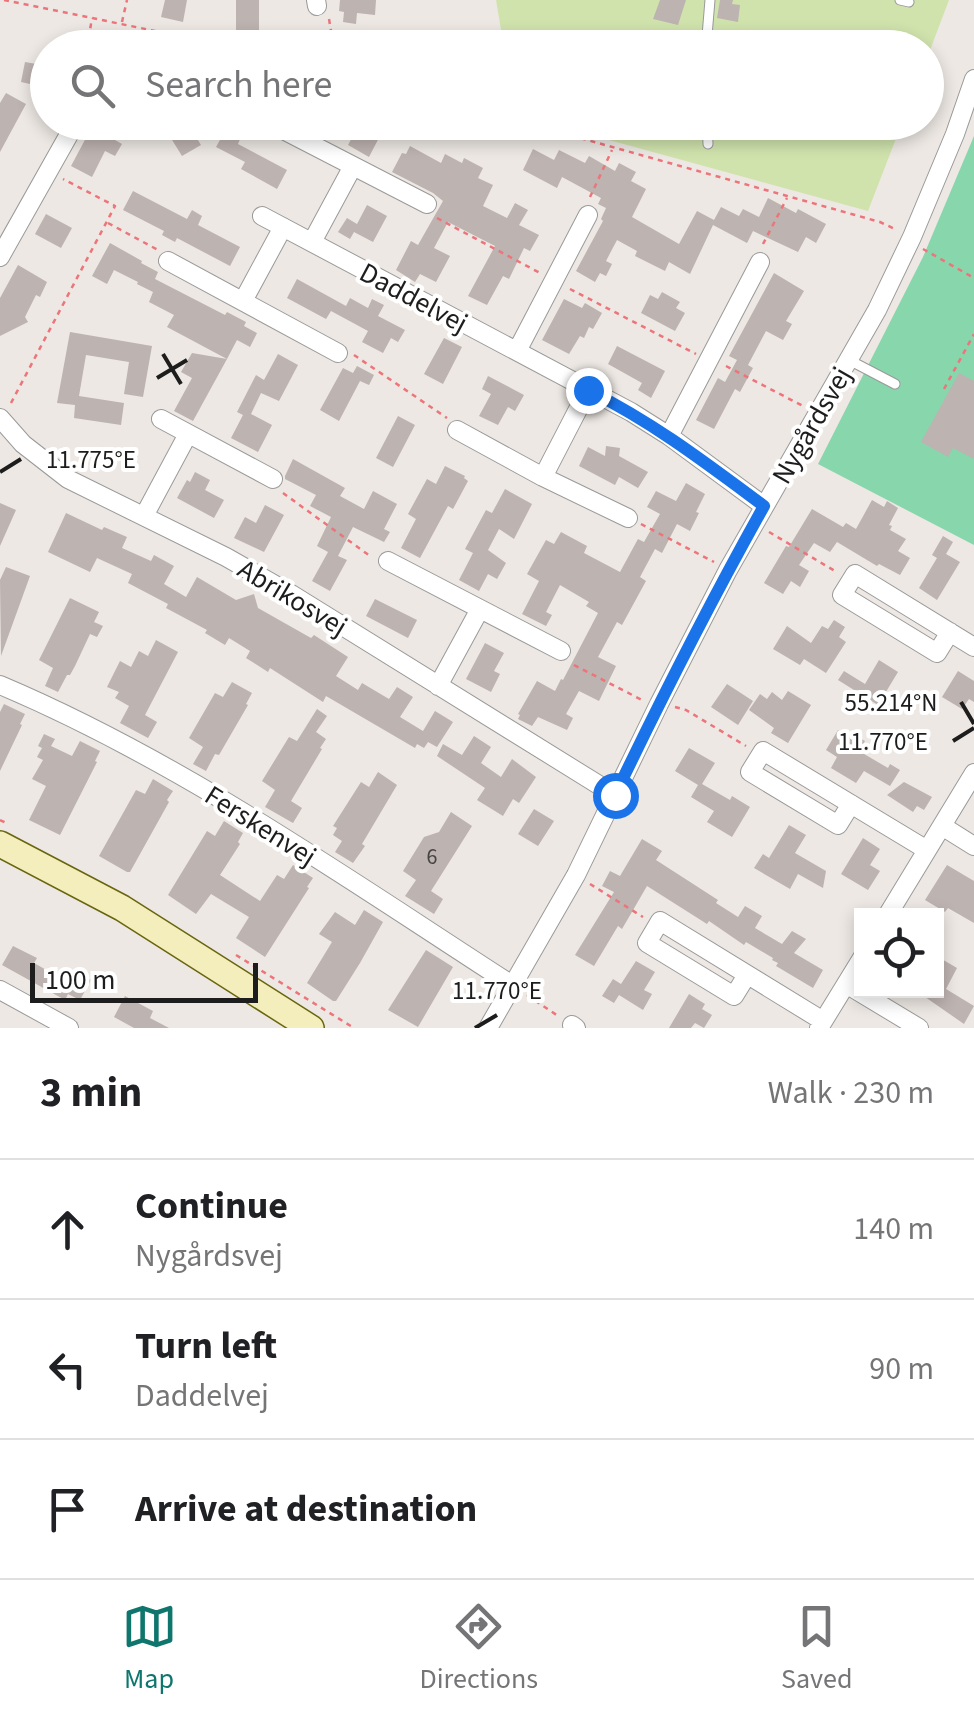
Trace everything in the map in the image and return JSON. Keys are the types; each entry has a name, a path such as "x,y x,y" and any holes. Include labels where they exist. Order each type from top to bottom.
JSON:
{"street":[{"name":"Nygårdsvej","path":"488,1028 576,875 728,570 877,310 912,237 974,79"},
{"path":"0,257 66,140"},
{"path":"303,140 427,204"},
{"path":"312,242 353,166"},
{"path":"517,352 588,215"},
{"name":"Daddelvej","path":"262,216 631,412 669,436 759,515"},
{"path":"242,301 283,227"},
{"path":"168,261 338,353"},
{"path":"669,436 760,262"},
{"path":"543,477 588,390"},
{"name":"Abrikosvej","path":"4,412 23,444 68,479 275,585 615,795"},
{"path":"160,419 273,479"},
{"path":"457,430 628,518"},
{"path":"144,516 188,434"},
{"path":"388,561 561,651"},
{"path":"851,580 855,574 974,647"},
{"path":"438,686 480,609"},
{"name":"Ferskenvej","path":"0,684 167,768 257,821 512,985"},
{"path":"851,804 838,826 750,772 764,750 927,850"},
{"path":"892,908 974,773"},
{"path":"942,826 974,846"},
{"path":"0,844 122,908 311,1028"},
{"path":"657,926 660,922 821,1024 854,971"},
{"path":"846,984 919,1028"},
{"path":"0,990 69,1028"}],"lane":[{"path":"708,30 710,0"},
{"path":"849,360 895,384"}],"path":[{"path":"4,0 151,30"},
{"path":"122,24 127,0"},
{"path":"317,3 327,9 331,30"},
{"path":"90,30 93,17"},
{"path":"583,140 880,222 912,237 926,252 974,278"},
{"path":"588,215 585,209 613,149"},
{"path":"4,412 115,206 48,171"},
{"path":"760,262 758,255 788,196"},
{"path":"427,204 426,212 690,353 710,358 818,414"},
{"path":"106,222 167,256 168,261"},
{"path":"944,389 974,334"},
{"path":"338,353 344,348 455,424 457,430"},
{"path":"273,479 274,486 382,564 388,561"},
{"path":"759,515 851,580"},
{"path":"628,518 728,570"},
{"path":"576,875 657,926"},
{"path":"512,985 574,1026"}],"green space":[{"path":"496,0 949,0 938,30 501,30"},
{"path":"974,136 974,545 818,464 923,257"},
{"path":"609,140 895,140 868,211"}],"building":[{"path":"165,0 187,0 183,22 161,17"},
{"path":"236,0 259,0 259,30 236,30"},
{"path":"340,0 376,0 375,15 357,13 356,24 343,22"},
{"path":"660,0 686,0 678,25 653,19"},
{"path":"720,0 733,0 732,4 740,5 738,22 717,18"},
{"path":"25,62 30,63 30,84 21,82"},
{"path":"6,93 26,104 0,152 0,103"},
{"path":"85,140 115,140 122,144 115,156 105,151 92,177 71,166"},
{"path":"172,140 198,140 201,145 182,156"},
{"path":"220,140 240,140 238,144 287,170 277,189 241,169 245,162 216,147"},
{"path":"351,140 378,140 369,157 348,145"},
{"path":"410,146 441,163 445,154 483,168 478,178 493,185 483,206 507,218 515,203 528,210 519,225 539,235 530,251 524,248 509,279 503,276 487,305 468,296 495,246 448,222 434,248 450,256 436,282 420,274 415,282 396,270 411,241 418,245 443,201 392,172"},
{"path":"533,149 554,160 559,150 585,163 589,156 615,171 619,163 636,172 631,181 646,189 632,217 679,244 697,211 714,220 721,207 739,216 743,209 759,217 768,198 826,224 816,243 806,237 798,252 753,231 747,243 713,225 690,274 669,262 665,271 635,256 637,251 617,240 606,261 612,264 606,276 600,273 595,282 576,271 606,208 598,204 601,198 562,177 557,188 523,170"},
{"path":"133,191 187,219 192,210 202,216 198,225 240,247 230,266 177,238 175,242 162,235 164,231 123,210"},
{"path":"367,205 387,216 373,242 354,232 350,239 338,232 347,218 357,224"},
{"path":"46,214 72,228 61,248 35,234"},
{"path":"110,243 158,272 155,279 246,322 244,326 257,333 250,347 237,340 227,359 167,327 174,315 149,302 153,292 138,282 114,270 107,284 92,276"},
{"path":"18,265 47,282 25,317 28,322 0,336 0,298"},
{"path":"774,273 804,291 786,321 792,324 783,340 766,331 748,365 753,368 740,392 735,389 714,429 696,420 718,378 725,382 737,360 729,356"},
{"path":"297,279 346,306 350,298 368,308 372,299 384,305 378,316 405,330 398,342 391,338 383,353 362,342 368,331 331,311 326,319 287,298"},
{"path":"662,292 680,302 676,308 685,313 675,331 641,313 650,295 658,299"},
{"path":"564,299 582,308 585,303 602,313 593,329 589,327 584,338 580,336 569,354 542,340"},
{"path":"70,332 152,346 143,397 124,394 129,362 86,355 79,396 124,403 121,425 74,418 75,405 57,403"},
{"path":"444,338 462,347 443,384 424,374"},
{"path":"617,346 665,371 651,398 638,390 642,383 608,364"},
{"path":"192,353 227,359 193,421 174,411 192,378 181,372"},
{"path":"278,354 298,365 279,401 261,393 251,414 272,425 258,452 231,438 243,415 237,412 256,375 264,380"},
{"path":"357,366 374,375 369,385 360,381 339,421 320,410 343,368 353,373"},
{"path":"959,373 974,381 974,459 953,448 948,457 921,442"},
{"path":"488,376 524,395 515,411 508,407 498,425 479,416 491,394 482,389"},
{"path":"398,416 415,425 393,467 376,458"},
{"path":"606,446 620,448 619,456 648,472 638,488 619,477 615,485 579,466 588,447 605,456"},
{"path":"293,459 345,488 340,496 364,509 373,491 397,504 384,529 390,532 384,542 353,527 338,556 347,560 330,591 312,581 328,552 317,546 331,517 310,506 316,495 285,479"},
{"path":"445,466 468,481 453,509 448,506 420,558 401,548 416,519 408,514 427,479 436,484"},
{"path":"195,472 210,480 205,490 224,500 214,518 177,498"},
{"path":"686,483 705,494 696,512 699,513 690,531 677,524 662,553 655,549 640,577 646,581 622,625 617,622 598,657 616,666 599,701 579,691 566,714 573,718 567,730 538,717 532,726 518,719 537,681 555,691 598,613 586,606 589,602 560,585 546,612 552,615 546,626 522,614 539,581 527,574 546,540 554,544 561,532 587,546 584,553 620,572 638,539 644,542 660,514 647,507 656,491 676,501"},
{"path":"505,489 532,504 514,539 499,529 488,550 506,563 497,579 488,574 479,591 459,580 473,553 465,549 486,510 492,513"},
{"path":"872,500 884,507 887,501 898,508 890,530 906,539 898,551 910,558 900,575 837,542 830,552 814,543 799,565 809,571 800,587 791,581 783,594 764,583 812,509 843,527 846,523 856,529"},
{"path":"0,503 16,510 0,546"},
{"path":"265,505 284,515 264,552 234,538 245,517 256,523"},
{"path":"66,513 127,537 122,548 151,561 154,555 174,566 164,584 186,597 197,577 236,600 254,594 258,608 311,638 314,635 348,657 336,676 358,690 362,683 389,699 397,687 413,697 400,717 423,731 435,711 453,722 437,747 428,742 424,748 417,744 415,748 326,696 323,702 270,668 268,672 246,658 250,651 229,638 225,645 205,633 207,630 166,608 168,604 128,583 132,574 97,558 90,572 48,552"},
{"path":"943,536 953,542 946,554 960,562 937,600 919,588 937,558 932,555"},
{"path":"6,567 30,576 1,656 0,580"},
{"path":"70,598 99,612 94,622 103,626 97,637 90,634 58,692 45,686 53,668 39,660"},
{"path":"375,599 417,620 408,638 366,616"},
{"path":"834,620 845,627 839,637 846,642 826,673 804,659 800,665 773,649 787,626 811,643 822,626 828,629"},
{"path":"156,640 178,652 145,715 157,722 148,738 120,723 129,706 115,698 119,692 107,687 120,661 131,667 139,651 148,656"},
{"path":"485,643 504,653 494,671 500,674 491,692 466,679"},
{"path":"879,660 898,672 878,705 838,680 844,671 865,684"},
{"path":"958,671 974,681 974,702 969,699 962,709 942,697"},
{"path":"232,682 252,693 219,755 215,754 206,771 193,764 203,747 189,738 215,693 223,697"},
{"path":"727,684 753,701 738,725 711,707"},
{"path":"788,691 811,705 788,743 771,733 774,728 749,710 760,694 767,699 772,692 782,700"},
{"path":"4,704 25,714 0,771 0,712"},
{"path":"317,709 327,716 316,732 326,739 291,801 302,808 293,823 265,807 275,790 262,781 289,737 297,741"},
{"path":"838,730 865,741 859,751 888,768 890,764 900,770 890,786 864,771 856,783 831,768 837,757 826,750"},
{"path":"44,734 55,739 51,746 72,756 80,741 100,751 60,835 29,820 46,786 32,779 43,760 37,757"},
{"path":"474,736 491,747 481,763 501,777 512,759 536,777 519,803 513,799 503,816 477,800 485,788 437,756 443,744 462,755"},
{"path":"689,748 715,763 702,784 750,807 732,837 707,822 714,811 691,797 698,785 675,771"},
{"path":"378,772 397,785 353,863 335,852 342,841 333,835 337,828 333,826 361,782 369,787"},
{"path":"153,779 173,791 127,872 99,856 136,790 145,794"},
{"path":"904,782 932,797 924,810 917,806 913,812 887,795"},
{"path":"534,809 554,821 538,846 518,834"},
{"path":"451,812 472,826 431,891 443,899 434,914 405,896 416,880 403,871 424,837 439,832"},
{"path":"224,821 243,833 220,875 260,901 277,875 284,879 293,865 313,878 265,957 236,938 249,917 211,894 196,914 168,895 207,831 215,836"},
{"path":"789,825 806,835 795,853 826,871 823,888 798,874 790,889 754,868 763,854 769,858"},
{"path":"863,838 880,849 870,865 880,871 868,890 841,874"},
{"path":"642,839 662,851 656,860 718,900 716,903 738,917 745,906 762,916 755,928 782,944 792,931 806,939 794,953 823,970 813,988 776,966 773,958 746,942 744,945 709,921 707,924 647,886 594,966 575,955 614,892 602,886 610,871 620,876"},
{"path":"947,865 974,881 974,923 948,908 945,912 925,900"},
{"path":"364,910 383,922 333,1001 307,983 332,942 319,934 335,912 355,925"},
{"path":"13,946 37,958 34,963 57,976 60,971 75,979 79,973 91,980 80,1000 68,994 65,1000 2,965"},
{"path":"426,950 453,967 418,1027 388,1010"},
{"path":"944,960 957,968 946,989 974,1006 964,1024 927,998 944,998"},
{"path":"636,961 655,972 644,990 652,994 643,1010 619,995 614,1003 602,996 613,979 621,984"},
{"path":"689,994 705,1004 702,1009 712,1015 704,1028 695,1023 691,1028 669,1028"},
{"path":"125,996 153,1011 150,1018 169,1028 134,1028 114,1017"}],"route":[{"path":"588,390 669,436 764,506 615,795"}]}
